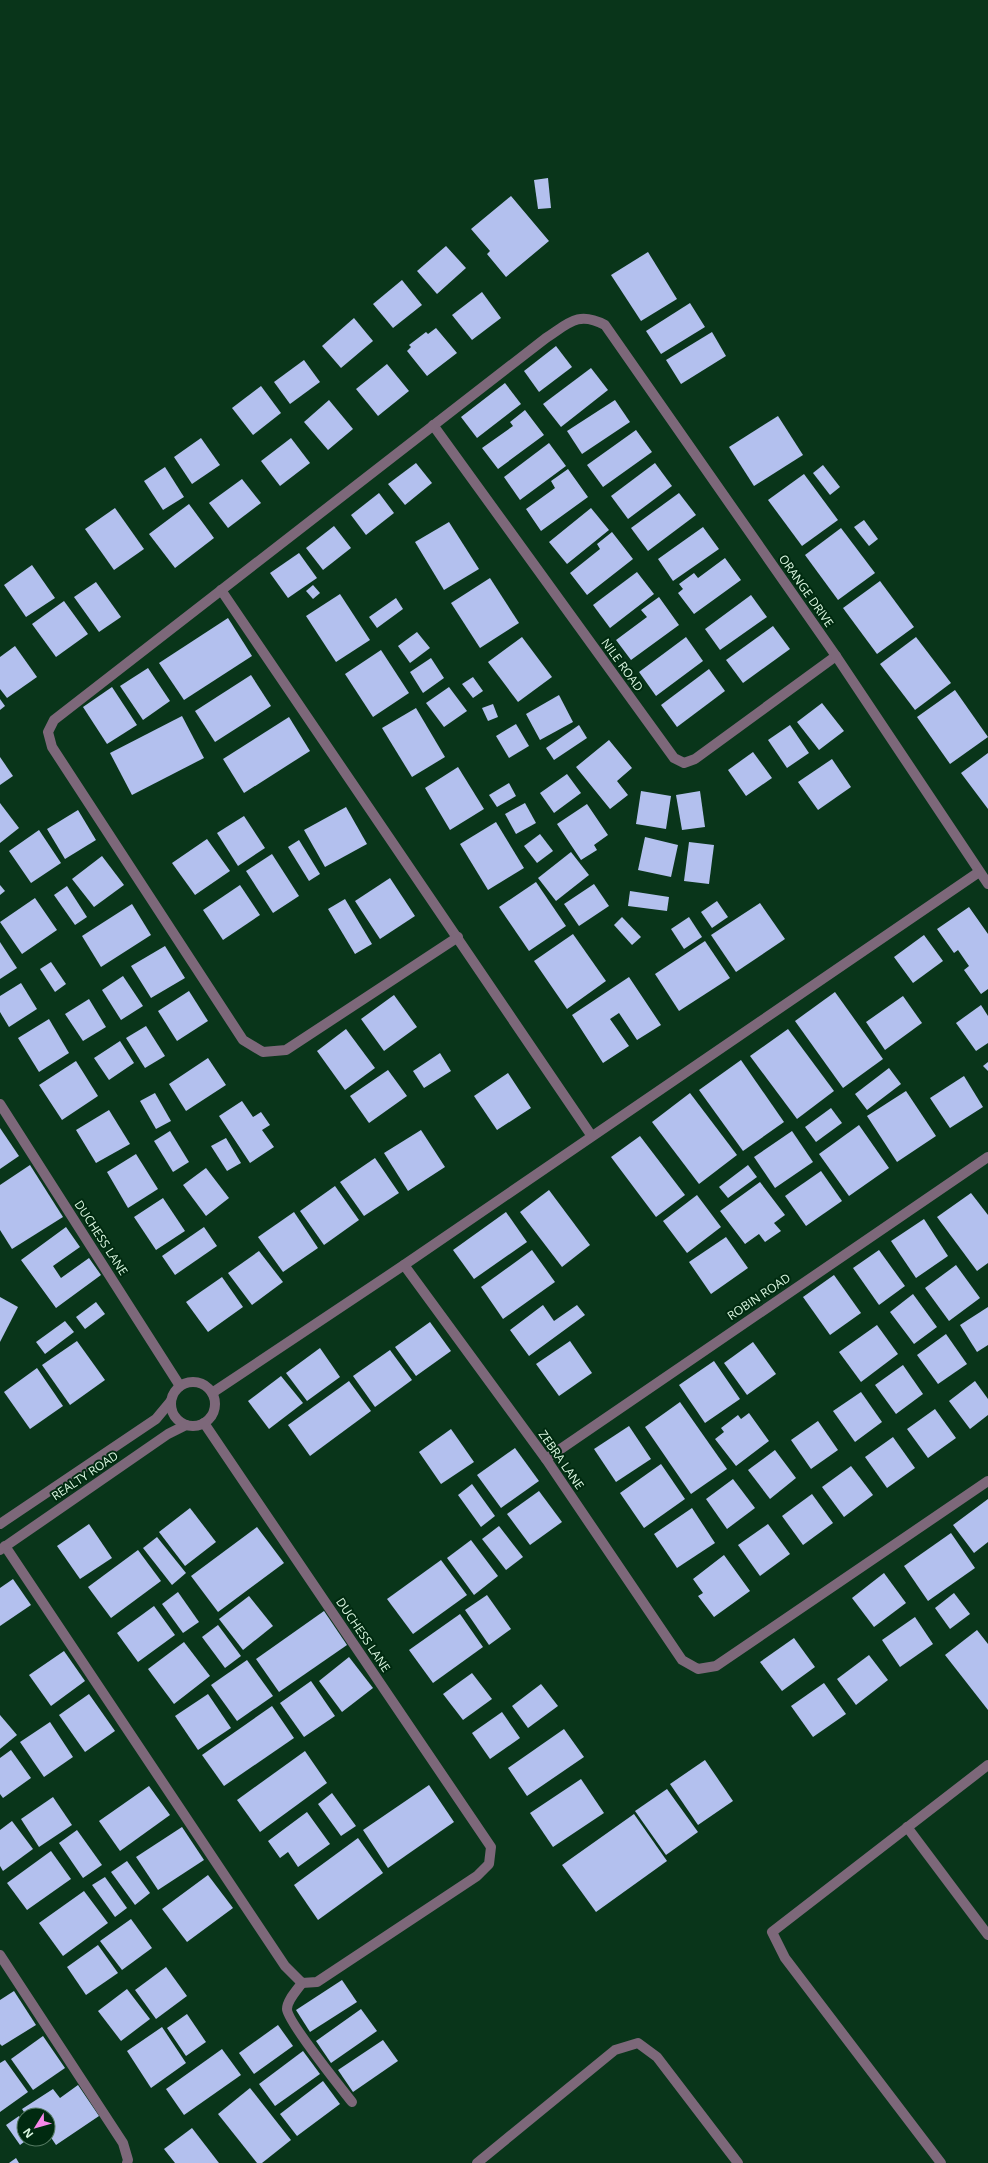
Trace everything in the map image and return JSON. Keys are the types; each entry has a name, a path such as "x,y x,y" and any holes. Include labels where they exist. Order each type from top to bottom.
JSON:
{"street":[{"name":"ORANGE DRIVE","path":"433,425 573,320 582,317 605,325 836,656 988,884"},
{"path":"433,425 54,720 48,732 52,747 243,1040 263,1052 286,1050 458,937"},
{"name":"NILE ROAD","path":"433,425 674,758 684,763 695,759 836,656"},
{"path":"221,590 591,1135"},
{"path":"212,1393 404,1265 591,1135 979,872"},
{"name":"DUCHESS LANE","path":"0,1104 180,1386"},
{"name":"ROBIN ROAD","path":"546,1459 988,1157"},
{"name":"ZEBRA LANE","path":"404,1265 546,1459 682,1660 698,1669 716,1666 988,1481"},
{"path":"191,1382 203,1384 212,1393 215,1404 214,1410 212,1415 204,1423 195,1426 186,1425 174,1416 171,1401 174,1392 180,1386 191,1382"},
{"name":"REALTY ROAD","path":"0,1524 156,1419 171,1401"},
{"name":"DUCHESS LANE","path":"204,1423 491,1847 489,1864 477,1876 317,1982 302,1982"},
{"name":"REALTY ROAD","path":"3,1548 168,1434 186,1425"},
{"path":"3,1548 285,1966 302,1982 288,2005 288,2013 307,2044 352,2102"},
{"path":"941,2163 785,1958 772,1932 988,1765"},
{"path":"907,1827 988,1935"},
{"path":"0,1955 123,2143 128,2160 127,2163"},
{"path":"477,2163 615,2050 638,2043 657,2057 738,2163"}],"building":[{"path":"548,178 551,208 538,209 534,180"},
{"path":"511,196 549,241 506,277 487,254 490,251 471,229"},
{"path":"446,246 466,268 437,294 417,271"},
{"path":"648,252 677,299 641,321 611,275"},
{"path":"402,280 422,305 393,328 373,304"},
{"path":"482,292 501,318 472,340 452,315"},
{"path":"690,303 705,327 661,354 646,331"},
{"path":"354,318 373,341 341,368 322,346"},
{"path":"436,328 457,353 427,376 407,351 411,347 409,345 426,332 428,334"},
{"path":"712,332 726,356 681,384 666,360"},
{"path":"556,346 572,367 539,392 524,371"},
{"path":"304,360 320,382 290,404 274,382"},
{"path":"387,364 409,391 378,416 356,389"},
{"path":"591,368 608,390 561,427 543,404"},
{"path":"505,383 521,404 477,438 461,417"},
{"path":"261,386 281,413 253,435 232,408"},
{"path":"329,400 353,429 328,450 304,422"},
{"path":"615,400 630,422 582,454 567,431"},
{"path":"525,410 544,435 498,469 482,448 513,426 510,422"},
{"path":"778,416 803,455 754,486 729,447"},
{"path":"636,430 652,452 603,487 587,465"},
{"path":"201,438 220,465 192,484 174,457"},
{"path":"291,438 310,463 280,486 261,461"},
{"path":"549,443 566,466 520,500 504,477"},
{"path":"416,463 432,483 405,505 388,484"},
{"path":"655,463 672,486 628,519 611,496"},
{"path":"823,465 840,487 830,495 813,473"},
{"path":"165,467 184,497 163,510 144,481"},
{"path":"568,469 588,497 541,531 526,509 555,488 551,481"},
{"path":"804,474 838,520 802,546 768,500"},
{"path":"242,479 261,503 228,528 209,503"},
{"path":"379,493 394,513 366,535 351,515"},
{"path":"679,493 696,515 648,551 631,528"},
{"path":"189,504 214,538 175,568 149,534"},
{"path":"115,508 144,549 114,570 85,529"},
{"path":"591,508 609,530 567,564 549,542"},
{"path":"864,520 878,539 869,546 854,527"},
{"path":"449,522 479,569 444,590 415,542"},
{"path":"334,526 351,548 323,570 306,548"},
{"path":"703,527 719,549 673,581 658,559"},
{"path":"841,528 875,573 838,600 805,555"},
{"path":"612,532 633,559 587,595 570,573 600,549 597,544"},
{"path":"299,553 317,578 288,598 270,573"},
{"path":"725,558 741,580 694,614 678,593 683,589 679,584 694,573 698,578"},
{"path":"32,565 55,598 26,617 4,585"},
{"path":"637,572 654,594 610,628 593,605"},
{"path":"490,578 519,623 480,648 451,603"},
{"path":"880,581 914,627 877,654 843,608"},
{"path":"96,582 121,617 99,632 74,597"},
{"path":"313,585 320,593 313,599 306,591"},
{"path":"340,594 370,640 336,662 306,616"},
{"path":"751,595 767,617 720,650 705,629"},
{"path":"659,597 679,625 631,660 616,640 647,617 641,610"},
{"path":"396,598 403,609 377,628 369,617"},
{"path":"64,601 88,634 56,657 32,624"},
{"path":"228,618 252,656 184,700 159,663"},
{"path":"773,626 790,649 743,683 726,660"},
{"path":"417,632 430,648 410,663 398,646"},
{"path":"522,637 552,677 518,702 488,662"},
{"path":"686,637 703,661 656,696 639,672"},
{"path":"916,637 951,683 915,710 880,664"},
{"path":"15,646 37,677 7,698 0,689 0,657"},
{"path":"381,650 409,693 373,717 345,674"},
{"path":"431,658 444,678 423,693 410,672"},
{"path":"148,668 170,701 143,720 120,686"},
{"path":"709,669 725,691 677,727 661,705"},
{"path":"251,675 271,706 215,742 195,711"},
{"path":"473,677 483,691 473,698 462,684"},
{"path":"112,687 137,725 107,744 83,707"},
{"path":"449,687 467,711 444,727 426,703"},
{"path":"955,690 988,737 950,764 917,717"},
{"path":"559,695 573,722 540,740 526,714"},
{"path":"0,699 5,706 0,710"},
{"path":"822,703 844,731 819,750 797,722"},
{"path":"493,704 498,717 488,721 482,708"},
{"path":"416,708 445,757 412,777 382,728"},
{"path":"182,716 204,758 132,795 110,753"},
{"path":"289,717 310,751 244,793 223,759"},
{"path":"516,724 529,746 509,758 496,736"},
{"path":"579,725 587,738 554,760 546,748"},
{"path":"790,725 809,753 787,768 768,740"},
{"path":"609,740 632,768 617,781 628,795 610,809 576,767"},
{"path":"753,752 772,778 746,796 728,770"},
{"path":"988,753 988,809 961,773"},
{"path":"0,757 13,776 0,785"},
{"path":"832,759 851,787 818,810 798,782"},
{"path":"458,767 484,809 450,830 425,788"},
{"path":"567,774 581,793 554,813 540,793"},
{"path":"509,783 516,796 497,807 489,795"},
{"path":"641,791 671,796 666,829 636,824"},
{"path":"700,791 705,827 682,830 676,795"},
{"path":"0,803 19,828 0,843"},
{"path":"525,803 536,823 516,834 505,814"},
{"path":"587,804 608,835 594,845 597,850 581,860 557,824"},
{"path":"346,807 367,844 325,867 304,830"},
{"path":"78,810 96,840 65,859 47,829"},
{"path":"244,816 265,848 238,866 217,833"},
{"path":"496,822 524,868 488,890 460,844"},
{"path":"39,830 61,863 31,883 9,851"},
{"path":"540,834 553,851 537,863 524,846"},
{"path":"645,837 678,845 671,877 638,870"},
{"path":"207,839 230,871 195,895 172,863"},
{"path":"299,840 320,874 309,881 288,847"},
{"path":"689,842 714,845 709,884 684,881"},
{"path":"571,852 589,875 556,901 538,878"},
{"path":"272,854 299,896 273,913 246,871"},
{"path":"102,856 124,885 94,907 72,879"},
{"path":"390,878 415,916 380,939 355,901"},
{"path":"536,882 566,926 529,951 499,907"},
{"path":"594,884 609,906 579,926 564,904"},
{"path":"0,885 5,891 0,895"},
{"path":"240,885 260,915 223,940 203,910"},
{"path":"67,886 87,917 75,925 54,895"},
{"path":"630,891 669,897 667,911 628,906"},
{"path":"35,898 57,930 22,954 0,922"},
{"path":"345,899 372,944 355,954 328,909"},
{"path":"717,901 728,917 712,928 701,912"},
{"path":"760,903 785,939 736,972 711,935"},
{"path":"132,904 151,935 101,967 82,936"},
{"path":"969,907 988,934 988,989 981,994 964,970 969,966 958,950 954,953 937,929"},
{"path":"622,917 641,937 632,945 614,925"},
{"path":"689,917 702,937 684,949 671,929"},
{"path":"573,934 606,981 567,1009 534,961"},
{"path":"924,935 943,961 913,983 894,957"},
{"path":"705,941 730,978 679,1011 655,974"},
{"path":"0,942 17,968 0,979"},
{"path":"165,946 185,978 151,998 131,966"},
{"path":"51,962 66,984 55,992 40,969"},
{"path":"123,976 143,1006 121,1020 102,990"},
{"path":"629,977 661,1025 637,1040 619,1013 610,1019 629,1046 603,1063 572,1015"},
{"path":"21,983 37,1009 9,1027 0,1012 0,996"},
{"path":"189,991 208,1021 177,1041 158,1011"},
{"path":"835,992 883,1059 843,1088 795,1021"},
{"path":"394,995 417,1027 384,1051 361,1019"},
{"path":"903,996 922,1023 885,1050 866,1022"},
{"path":"89,999 106,1027 83,1041 65,1014"},
{"path":"981,1005 988,1016 988,1043 976,1051 956,1023"},
{"path":"49,1019 69,1053 39,1072 18,1038"},
{"path":"146,1026 165,1056 145,1068 126,1038"},
{"path":"346,1029 375,1068 345,1090 317,1051"},
{"path":"788,1029 834,1091 797,1119 750,1056"},
{"path":"120,1041 134,1063 109,1080 94,1058"},
{"path":"440,1053 451,1071 424,1088 413,1071"},
{"path":"208,1058 226,1085 186,1111 169,1084"},
{"path":"741,1060 784,1122 743,1151 699,1090"},
{"path":"76,1061 98,1096 62,1120 39,1085"},
{"path":"988,1062 988,1071 983,1066"},
{"path":"889,1068 901,1084 867,1110 855,1094"},
{"path":"388,1070 407,1096 369,1123 350,1096"},
{"path":"508,1073 531,1108 497,1130 474,1096"},
{"path":"964,1076 983,1107 950,1128 930,1098"},
{"path":"906,1091 936,1136 897,1162 867,1116"},
{"path":"155,1093 171,1121 156,1129 140,1101"},
{"path":"690,1093 737,1155 699,1184 652,1122"},
{"path":"242,1101 253,1117 261,1112 270,1125 262,1130 274,1147 250,1163 219,1116"},
{"path":"831,1108 842,1123 816,1142 805,1127"},
{"path":"109,1110 130,1144 96,1163 76,1130"},
{"path":"859,1125 889,1168 849,1196 819,1154"},
{"path":"0,1128 19,1156 0,1169"},
{"path":"421,1130 445,1167 408,1191 384,1153"},
{"path":"170,1131 189,1162 173,1172 154,1141"},
{"path":"792,1131 813,1162 775,1188 754,1157"},
{"path":"640,1136 685,1195 656,1217 611,1157"},
{"path":"226,1138 241,1163 227,1171 211,1146"},
{"path":"136,1154 158,1189 128,1208 107,1172"},
{"path":"375,1158 399,1193 364,1216 340,1182"},
{"path":"30,1165 63,1217 12,1249 0,1230 0,1185"},
{"path":"748,1165 757,1177 728,1198 719,1187"},
{"path":"206,1168 229,1198 206,1216 183,1185"},
{"path":"821,1171 842,1201 806,1226 785,1196"},
{"path":"760,1182 785,1215 774,1223 781,1231 765,1242 759,1234 745,1244 720,1211"},
{"path":"335,1186 359,1220 324,1245 300,1211"},
{"path":"549,1190 590,1245 562,1267 520,1212"},
{"path":"971,1193 988,1215 988,1263 977,1271 937,1217"},
{"path":"697,1195 721,1227 687,1253 663,1221"},
{"path":"163,1198 185,1231 156,1250 134,1217"},
{"path":"294,1212 318,1248 283,1272 258,1237"},
{"path":"506,1212 527,1242 474,1279 453,1250"},
{"path":"924,1219 948,1256 916,1278 891,1241"},
{"path":"66,1227 80,1247 53,1266 61,1278 89,1258 101,1275 56,1308 21,1260"},
{"path":"204,1227 217,1246 175,1275 162,1256"},
{"path":"726,1237 748,1268 711,1294 689,1262"},
{"path":"532,1250 555,1282 503,1319 481,1287"},
{"path":"879,1250 905,1286 879,1305 853,1268"},
{"path":"259,1251 283,1282 252,1305 228,1273"},
{"path":"956,1265 980,1298 949,1321 925,1288"},
{"path":"834,1275 861,1313 830,1335 803,1297"},
{"path":"222,1277 243,1307 208,1332 186,1302"},
{"path":"913,1294 937,1327 914,1344 890,1312"},
{"path":"0,1297 18,1307 0,1342"},
{"path":"96,1302 105,1314 85,1329 76,1317"},
{"path":"543,1305 554,1321 577,1305 585,1315 529,1356 510,1330"},
{"path":"988,1307 988,1345 977,1352 960,1325"},
{"path":"65,1321 74,1332 45,1354 36,1342"},
{"path":"430,1322 451,1351 416,1376 395,1347"},
{"path":"877,1325 898,1354 861,1382 839,1352"},
{"path":"946,1334 967,1364 938,1384 917,1355"},
{"path":"77,1341 105,1380 70,1405 42,1365"},
{"path":"570,1341 592,1373 559,1396 536,1364"},
{"path":"753,1342 776,1374 747,1395 724,1363"},
{"path":"320,1348 340,1377 307,1401 286,1373"},
{"path":"390,1350 412,1380 375,1407 353,1376"},
{"path":"714,1361 740,1399 705,1423 679,1385"},
{"path":"903,1365 923,1394 896,1414 875,1385"},
{"path":"37,1368 63,1406 30,1429 4,1392"},
{"path":"281,1376 303,1403 269,1429 248,1401"},
{"path":"349,1381 371,1411 310,1456 288,1425"},
{"path":"975,1381 988,1399 988,1415 970,1429 949,1401"},
{"path":"861,1392 882,1422 855,1442 833,1411"},
{"path":"680,1402 727,1469 691,1494 645,1427"},
{"path":"935,1409 956,1438 928,1458 907,1429"},
{"path":"749,1413 769,1441 736,1466 715,1439 724,1432 721,1428 738,1415 741,1419"},
{"path":"818,1421 838,1450 811,1469 791,1440"},
{"path":"629,1426 651,1459 616,1482 594,1449"},
{"path":"451,1429 474,1462 441,1484 419,1452"},
{"path":"893,1437 915,1468 887,1488 865,1457"},
{"path":"515,1448 539,1481 501,1508 477,1475"},
{"path":"775,1450 796,1478 770,1499 748,1470"},
{"path":"661,1464 685,1499 644,1528 620,1493"},
{"path":"851,1466 873,1495 844,1517 822,1487"},
{"path":"733,1479 755,1508 727,1529 706,1499"},
{"path":"472,1484 495,1516 481,1527 458,1495"},
{"path":"539,1491 562,1522 530,1545 507,1514"},
{"path":"812,1494 833,1523 803,1545 782,1516"},
{"path":"988,1499 988,1542 974,1553 953,1525"},
{"path":"190,1508 216,1542 185,1566 159,1532"},
{"path":"692,1508 715,1543 677,1568 654,1534"},
{"path":"89,1524 112,1558 80,1579 57,1546"},
{"path":"768,1524 790,1554 760,1576 738,1545"},
{"path":"499,1526 523,1557 506,1570 482,1539"},
{"path":"257,1527 284,1563 218,1612 191,1576"},
{"path":"951,1533 975,1568 928,1601 904,1566"},
{"path":"157,1537 186,1573 172,1585 143,1548"},
{"path":"471,1540 498,1576 474,1595 447,1558"},
{"path":"138,1550 161,1581 111,1618 88,1587"},
{"path":"724,1555 750,1591 714,1617 698,1596 703,1593 693,1579"},
{"path":"441,1560 467,1595 413,1634 387,1599"},
{"path":"884,1573 906,1603 874,1627 852,1598"},
{"path":"13,1579 31,1605 0,1626 0,1588"},
{"path":"178,1592 199,1622 183,1633 162,1604"},
{"path":"954,1593 970,1614 950,1629 935,1608"},
{"path":"487,1595 511,1629 489,1645 465,1610"},
{"path":"249,1596 273,1626 243,1650 219,1619"},
{"path":"154,1606 175,1635 138,1662 117,1633"},
{"path":"324,1611 347,1645 279,1692 256,1659"},
{"path":"460,1614 483,1647 433,1683 409,1650"},
{"path":"915,1617 933,1644 900,1667 882,1640"},
{"path":"218,1625 241,1656 225,1668 202,1637"},
{"path":"977,1630 988,1644 988,1710 945,1655"},
{"path":"794,1638 815,1667 782,1691 760,1662"},
{"path":"184,1642 210,1676 174,1704 148,1669"},
{"path":"64,1651 85,1681 51,1706 29,1675"},
{"path":"869,1655 888,1680 856,1705 837,1679"},
{"path":"349,1657 373,1688 342,1712 319,1681"},
{"path":"247,1660 273,1696 237,1721 211,1685"},
{"path":"472,1673 492,1699 463,1720 443,1694"},
{"path":"311,1681 335,1716 304,1737 280,1703"},
{"path":"824,1683 846,1714 813,1737 791,1706"},
{"path":"541,1684 558,1706 528,1728 512,1706"},
{"path":"89,1694 115,1731 85,1752 59,1715"},
{"path":"208,1694 231,1728 198,1750 175,1716"},
{"path":"272,1706 294,1738 224,1786 202,1755"},
{"path":"502,1712 520,1738 490,1759 472,1733"},
{"path":"0,1715 17,1735 0,1749"},
{"path":"50,1722 73,1757 44,1777 20,1742"},
{"path":"564,1729 584,1757 527,1796 508,1768"},
{"path":"11,1750 31,1778 3,1798 0,1794 0,1758"},
{"path":"305,1751 327,1783 260,1832 237,1800"},
{"path":"705,1760 733,1801 698,1825 670,1784"},
{"path":"581,1779 604,1813 553,1847 530,1813"},
{"path":"429,1785 454,1822 388,1868 363,1830"},
{"path":"149,1786 170,1815 120,1851 99,1821"},
{"path":"667,1789 698,1832 666,1855 635,1811"},
{"path":"332,1793 356,1826 341,1836 318,1804"},
{"path":"53,1797 72,1825 39,1847 21,1819"},
{"path":"307,1812 330,1844 298,1867 288,1852 280,1858 268,1841"},
{"path":"634,1814 667,1861 596,1912 562,1865"},
{"path":"12,1821 33,1849 3,1871 0,1866 0,1830"},
{"path":"182,1827 204,1860 158,1890 136,1857"},
{"path":"77,1830 102,1865 83,1878 59,1843"},
{"path":"358,1838 383,1873 318,1920 294,1885"},
{"path":"51,1851 71,1879 27,1910 7,1883"},
{"path":"127,1861 150,1893 135,1905 111,1872"},
{"path":"208,1875 233,1908 187,1942 162,1909"},
{"path":"105,1877 127,1908 115,1917 92,1885"},
{"path":"84,1891 108,1923 63,1956 39,1923"},
{"path":"131,1919 152,1948 122,1970 100,1941"},
{"path":"98,1945 118,1973 86,1995 67,1967"},
{"path":"166,1967 187,1996 156,2019 135,1990"},
{"path":"342,1980 357,2002 310,2032 296,2010"},
{"path":"127,1989 150,2019 121,2041 98,2011"},
{"path":"14,1991 36,2025 2,2046 0,2044 0,2000"},
{"path":"361,2009 377,2031 331,2063 316,2041"},
{"path":"187,2014 206,2042 186,2056 167,2028"},
{"path":"278,2025 293,2046 254,2074 239,2053"},
{"path":"162,2027 186,2063 151,2088 127,2051"},
{"path":"43,2036 65,2068 33,2090 11,2059"},
{"path":"383,2040 398,2061 353,2092 338,2070"},
{"path":"222,2049 241,2075 184,2115 166,2089"},
{"path":"303,2051 320,2074 275,2106 259,2084"},
{"path":"5,2060 28,2092 0,2112 0,2063"},
{"path":"323,2081 340,2104 297,2136 280,2114"},
{"path":"78,2085 99,2116 56,2145 56,2107 25,2107 53,2089 60,2098"},
{"path":"250,2088 291,2140 262,2163 257,2163 218,2114"},
{"path":"16,2118 16,2139 6,2125"},
{"path":"192,2128 219,2163 175,2163 164,2149"},
{"path":"16,2158 19,2163 9,2163"}]}
